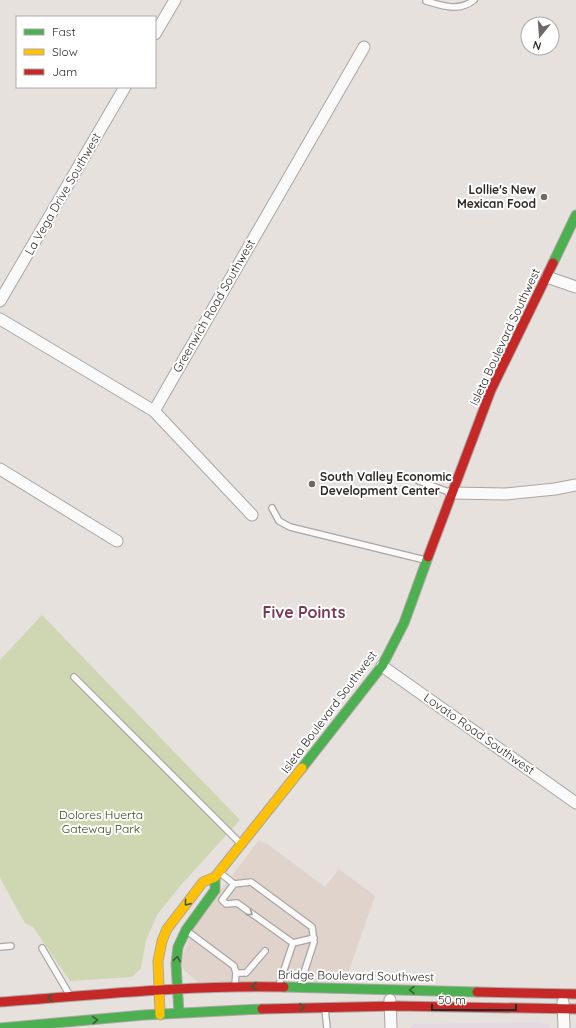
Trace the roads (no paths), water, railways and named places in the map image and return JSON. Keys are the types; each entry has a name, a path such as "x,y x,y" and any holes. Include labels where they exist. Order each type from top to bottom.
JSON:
{"main road":[{"name":"Isleta Boulevard Southwest","path":"160,1015 159,954 167,929 204,882 217,875 382,666 404,623 451,493 491,390 576,215"},
{"name":"Isleta Boulevard Southwest","path":"179,1013 176,964 178,947 186,930 215,890 217,875"},
{"name":"Bridge Boulevard Southwest","path":"0,1002 70,996 235,986 300,986 576,994"},
{"path":"0,1028 55,1025 179,1013 325,1007 390,1006 576,1009"}],"street":[{"path":"156,32 175,0"},
{"name":"Greenwich Road Southwest","path":"154,411 364,46"},
{"name":"La Vega Drive Southwest","path":"0,301 124,88"},
{"path":"547,276 576,287"},
{"path":"0,319 154,411 252,514"},
{"path":"0,468 117,541"},
{"path":"451,493 506,494 555,489 576,485"},
{"name":"Lovato Road Southwest","path":"382,666 576,803"},
{"path":"390,989 391,1028"},
{"path":"563,993 564,1028"}],"lane":[{"path":"426,1 451,8 468,5 474,0"},
{"path":"419,481 451,493"},
{"path":"272,508 279,521 290,527 427,561"},
{"path":"74,677 241,844"},
{"path":"217,875 234,884 251,882 312,927 314,942 300,986"},
{"path":"234,884 222,900 226,904 237,903 293,943 314,938"},
{"path":"186,930 234,966 236,973 235,986"},
{"path":"278,986 293,943"},
{"path":"0,947 11,946"},
{"path":"42,948 70,996"},
{"path":"236,973 246,973 265,950"},
{"path":"325,1007 326,1028"}],"place":[{"name":"Lollie's New Mexican Food","path":"544,197"},
{"name":"South Valley Economic Development Center","path":"312,484"}],"district":[{"name":"Five Points","path":"304,612"}],"park label":[{"name":"Dolores Huerta Gateway Park","path":"101,822"}]}
